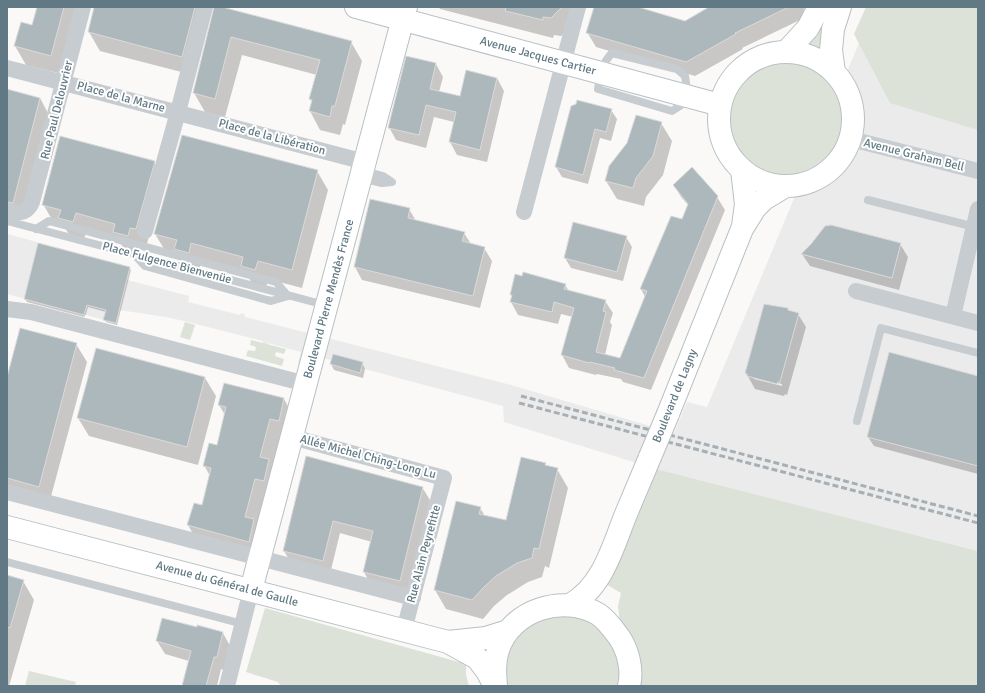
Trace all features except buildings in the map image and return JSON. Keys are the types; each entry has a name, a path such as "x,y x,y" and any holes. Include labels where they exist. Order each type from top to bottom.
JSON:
{"main road":[{"name":"Avenue Jacques Cartier","path":"356,7 405,13 563,62 720,105"},
{"path":"786,52 808,28 820,7"},
{"path":"834,72 830,50 833,29 840,7"},
{"name":"Boulevard Pierre Mendès France","path":"251,590 405,13"},
{"path":"786,52 804,54 820,61 834,72 845,86 852,103 854,121 851,139 844,154 838,162 822,177 807,184 784,187 772,185 755,179 742,170 729,155 722,140 719,123 720,105 726,88 737,73 751,62 768,55 786,52"},
{"name":"Boulevard de Lagny","path":"742,170 746,204 742,229"},
{"name":"Boulevard de Lagny","path":"570,605 580,599 588,591 606,564 742,229 756,208 764,200 784,187"},
{"name":"Avenue du Général de Gaulle","path":"7,527 448,642 477,658 496,686"},
{"name":"Boulevard de Lagny","path":"606,564 605,598 610,624"},
{"path":"496,686 494,668 498,649 508,631 523,617 541,607 570,605 581,607 599,615 610,624 624,644 630,664 628,686"},
{"name":"Avenue du Général de Gaulle","path":"448,642 486,638 508,631"}],"street":[{"name":"Rue Paul Delouvrier","path":"7,211 21,213 26,211 32,202 83,7"},
{"path":"145,231 205,7"},
{"path":"524,212 578,7"},
{"name":"Place de la Marne","path":"7,68 178,112"},
{"name":"Place de la Libération","path":"178,112 363,170"},
{"name":"Avenue Graham Bell","path":"851,139 978,171"},
{"path":"953,316 976,227 978,208"},
{"path":"856,291 978,323"},
{"path":"7,309 31,312 306,384"},
{"name":"Allée Michel Ching-Long Lu","path":"292,437 444,478"},
{"name":"Rue Alain Peyrefitte","path":"404,630 444,478"},
{"path":"7,492 413,598"},
{"path":"227,686 251,590"}],"lane":[{"path":"868,200 976,227"},
{"path":"36,229 49,221 276,282 288,296 327,306"},
{"name":"Place Fulgence Bienvenüe","path":"7,222 133,254 145,266 267,300 271,301 288,296"},
{"path":"857,422 881,328 978,353"},
{"path":"7,562 243,624"}],"shaded area":[{"path":"825,7 828,58 806,47 800,46"},
{"path":"866,7 978,7 978,130 890,103 854,34"},
{"path":"874,7 978,7 978,551 656,469 504,422 503,406 320,357 303,365 298,363 301,352 268,343 267,348 262,346 263,341 166,317 119,310 116,323 7,294 7,234 130,267 127,280 189,296 188,302 240,315 241,313 245,314 245,317 511,385 674,433 687,402 707,407"},
{"path":"786,61 809,65 828,78 841,97 845,120 841,143 828,162 809,175 786,179 763,175 744,162 731,143 727,120 731,97 744,78 763,65"},
{"path":"185,322 195,325 190,340 180,337"},
{"path":"251,340 286,349 284,354 276,352 275,356 284,359 282,366 246,356 248,350 255,351 256,347 250,345"},
{"path":"656,469 978,551 978,686 636,686 621,633 618,606 621,593 604,583"},
{"path":"265,608 466,664 466,675 469,686 281,686 278,682 246,672"},
{"path":"563,613 591,621 605,632 615,649 618,659 620,678 618,686 503,686 502,662 523,626"},
{"path":"29,671 76,682 75,686 25,686"}],"railway":[{"path":"521,396 978,516"},
{"path":"519,403 978,523"}]}
